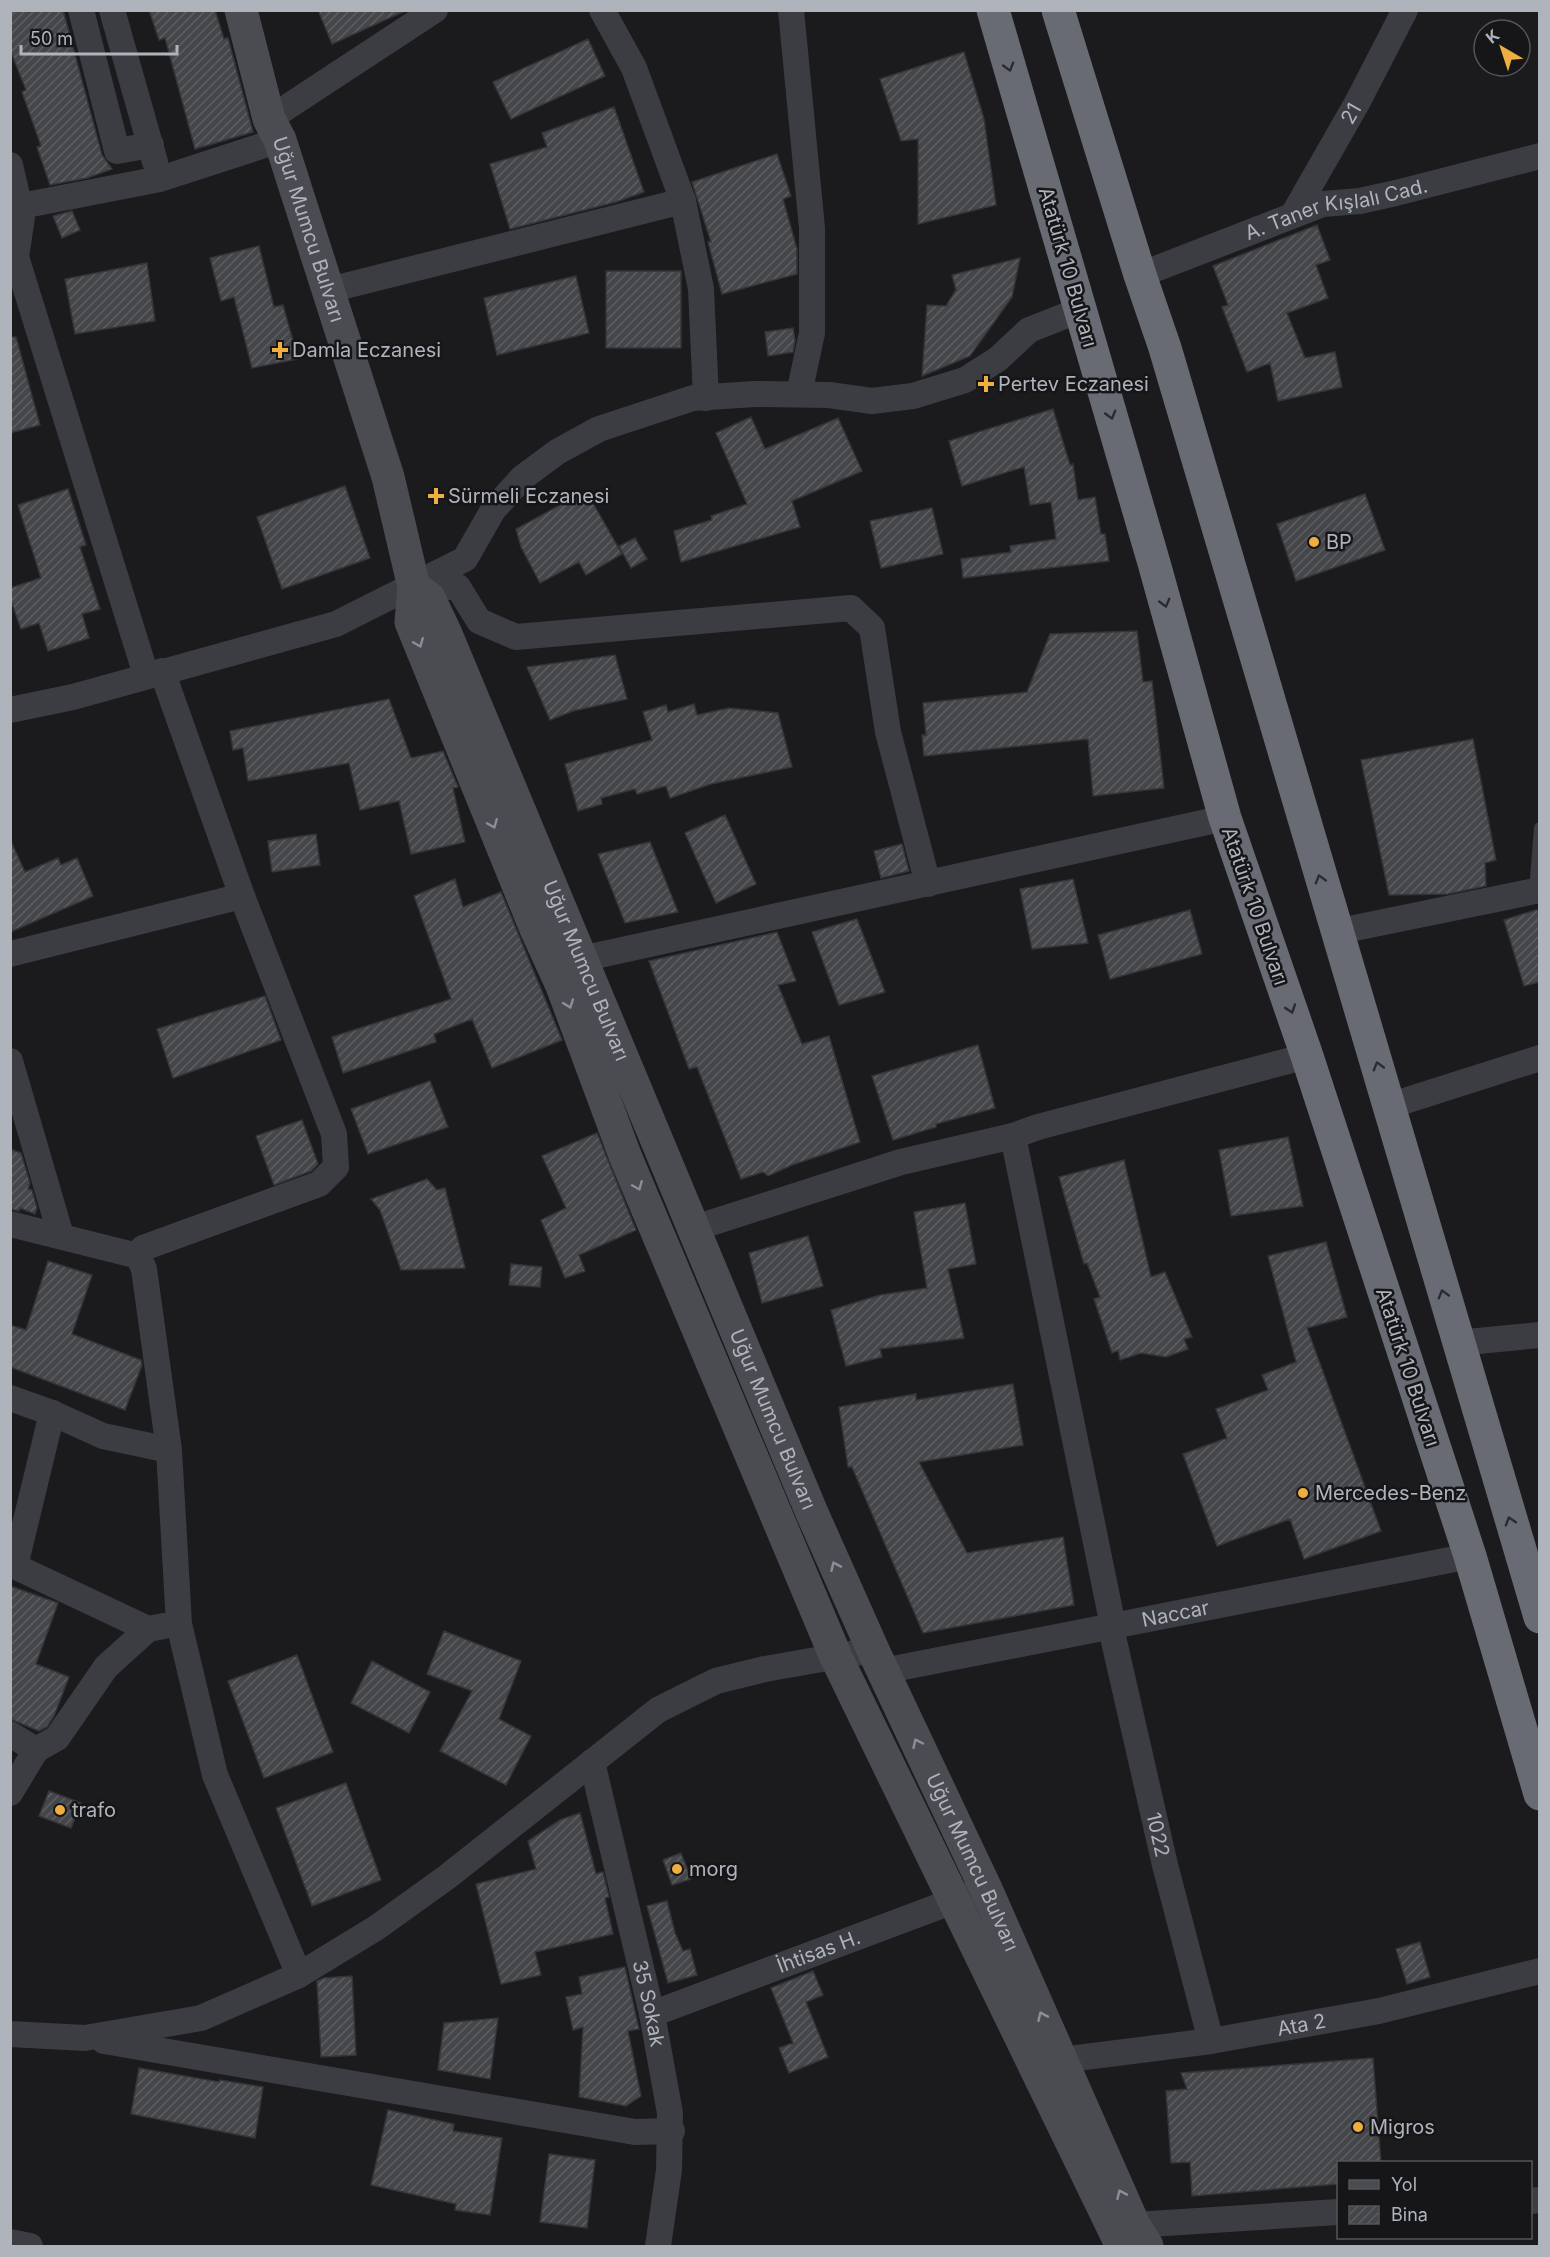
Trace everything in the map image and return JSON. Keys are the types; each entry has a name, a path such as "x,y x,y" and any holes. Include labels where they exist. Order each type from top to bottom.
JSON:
{"highway":[{"name":"Atatürk 10 Bulvarı","path":"993,10 1225,818 1307,1056 1470,1557 1539,1794"},
{"path":"1058,10 1140,275 1165,348 1457,1343 1530,1553 1539,1617"}],"street":[{"path":"81,10 117,151 151,145"},
{"path":"112,10 160,179"},
{"name":"Uğur Mumcu Bulvarı","path":"241,10 275,130 329,290 388,477 414,587 411,622 536,929 562,986 626,1158 836,1656 888,1766 971,1894 1061,2060 1134,2240"},
{"path":"21,206 160,179 275,130 435,10"},
{"path":"602,10 634,68 683,201 701,289 705,398"},
{"path":"792,10 812,228 812,333 799,394"},
{"name":"21","path":"1293,215 1357,103 1405,10"},
{"name":"A. Taner Kışlalı Cad.","path":"1140,275 1323,204 1387,195 1539,156"},
{"path":"10,165 22,217 13,259 154,673 334,1134 336,1167 319,1184 143,1248 138,1256"},
{"path":"329,290 683,201"},
{"path":"10,710 73,697 336,624 414,587 465,559 494,510 522,478 557,452 599,429 693,398 799,394 829,395 872,401 913,396 965,380 998,359 1029,330 1080,310"},
{"path":"414,587 458,587 479,621 516,637 851,608 872,628 888,732 928,884"},
{"name":"Uğur Mumcu Bulvarı","path":"414,587 429,598 446,634 695,1228 761,1393 878,1661 971,1894 1031,2063 1134,2240"},
{"path":"581,959 1225,818"},
{"path":"1335,932 1537,891"},
{"path":"10,954 242,896"},
{"path":"695,1228 901,1162 1013,1136 1038,1127 1307,1056"},
{"path":"1389,1106 1539,1058"},
{"path":"10,1061 61,1236"},
{"name":"1022","path":"1013,1136 1112,1621 1111,1628 1165,1865 1211,2041"},
{"path":"10,1224 138,1256"},
{"path":"138,1256 144,1269 169,1450 179,1624 215,1775 299,1975"},
{"path":"1457,1343 1539,1335"},
{"path":"10,1398 52,1413 103,1436 169,1450"},
{"path":"52,1413 13,1565 148,1629"},
{"name":"Naccar","path":"85,2038 201,2018 299,1975 376,1928 447,1877 658,1710 716,1681 836,1656 878,1661 1111,1628 1470,1557"},
{"path":"10,1793 36,1750 57,1737 106,1667 148,1629 179,1624"},
{"path":"10,1734 36,1750"},
{"name":"35 Sokak","path":"592,1762 652,2014 672,2131 658,2247"},
{"name":"İhtisas H.","path":"652,2014 971,1894"},
{"name":"Ata 2","path":"1061,2060 1211,2041 1378,2011 1539,1971"},
{"path":"10,2034 85,2038 635,2132 672,2131"},
{"path":"1134,2240 1337,2212"},
{"path":"10,2242 30,2247"}],"lane":[{"path":"1537,891 1539,828"}],"building":[{"path":"10,10 63,10 102,155 112,169 87,178 50,185 37,147 41,146 22,92 26,90 10,50"},
{"path":"149,10 215,10 224,39 228,38 253,132 195,149 165,38 159,40"},
{"path":"318,10 407,10 332,44"},
{"path":"588,39 605,76 511,119 493,82"},
{"path":"964,52 984,119 996,205 918,224 918,139 901,141 880,79"},
{"path":"614,107 644,192 616,202 510,229 490,164 547,147 542,133"},
{"path":"777,154 791,196 783,199 797,249 797,274 722,294 708,242 711,242 692,182"},
{"path":"72,211 80,230 62,238 53,216"},
{"path":"1317,225 1330,260 1316,265 1328,298 1287,313 1305,358 1335,352 1342,387 1278,401 1270,363 1247,372 1222,307 1228,305 1213,266"},
{"path":"259,246 274,307 283,305 298,359 252,368 234,297 221,301 210,258"},
{"path":"1020,258 1012,297 970,356 922,376 927,305 946,306 956,290 952,275"},
{"path":"147,263 155,321 75,334 65,279"},
{"path":"606,271 681,271 681,348 606,348"},
{"path":"576,276 589,333 497,355 484,298"},
{"path":"793,328 795,340 793,352 768,356 765,332"},
{"path":"10,337 16,337 40,425 10,433"},
{"path":"1053,409 1070,465 1073,464 1078,500 1095,497 1101,534 1105,534 1109,561 963,578 961,559 1011,552 1010,546 1056,539 1051,502 1030,505 1024,467 962,486 949,441"},
{"path":"751,417 765,449 838,418 862,471 792,501 800,527 681,562 674,531 712,520 711,516 747,504 716,433"},
{"path":"345,486 370,558 282,589 257,517"},
{"path":"68,489 86,545 80,547 100,609 82,614 89,638 48,651 39,623 21,629 10,598 10,588 41,578 18,505"},
{"path":"586,491 622,554 586,575 579,562 540,583 521,547 516,529"},
{"path":"1365,494 1385,550 1296,581 1277,524"},
{"path":"932,508 943,554 881,568 870,521"},
{"path":"635,538 647,559 631,568 619,546"},
{"path":"1137,631 1143,682 1152,681 1164,788 1093,796 1088,739 924,756 922,735 926,735 923,703 1027,692 1050,634"},
{"path":"615,655 627,699 573,711 550,720 527,667"},
{"path":"389,699 411,758 443,751 458,787 453,788 465,842 411,854 399,801 360,810 349,763 248,781 243,748 233,750 230,731"},
{"path":"694,704 697,715 729,708 778,713 792,767 711,784 670,798 666,786 637,794 635,789 601,798 602,804 578,811 565,764 652,740 643,712 666,705 668,712"},
{"path":"1473,739 1496,860 1485,863 1486,886 1448,894 1389,895 1361,760"},
{"path":"725,815 756,884 716,903 685,833"},
{"path":"316,834 320,865 272,872 268,841"},
{"path":"10,839 25,872 58,858 61,865 77,858 93,896 10,932"},
{"path":"650,842 678,912 625,923 598,854"},
{"path":"902,844 909,871 881,878 874,851"},
{"path":"455,879 463,907 501,892 562,1040 492,1068 472,1019 434,1034 436,1042 343,1073 332,1037 451,999 414,896"},
{"path":"1073,879 1088,943 1032,949 1020,889"},
{"path":"1539,909 1539,982 1524,986 1504,920"},
{"path":"1190,910 1202,954 1110,979 1098,935"},
{"path":"857,919 885,992 839,1005 812,932"},
{"path":"777,932 796,981 778,985 802,1044 829,1036 860,1142 792,1165 768,1176 763,1172 741,1179 697,1067 689,1069 649,961"},
{"path":"265,996 281,1040 173,1078 157,1029"},
{"path":"978,1045 995,1108 936,1124 936,1127 893,1140 872,1076"},
{"path":"430,1081 448,1127 368,1154 351,1109"},
{"path":"302,1120 318,1164 311,1171 274,1185 256,1136"},
{"path":"597,1133 636,1230 579,1255 585,1271 565,1278 541,1220 566,1208 542,1156"},
{"path":"1288,1137 1303,1206 1231,1216 1219,1150"},
{"path":"10,1149 21,1153 30,1183 28,1189 32,1190 37,1208 35,1214 20,1208 19,1211 10,1209"},
{"path":"1124,1160 1151,1277 1165,1272 1192,1337 1184,1339 1188,1349 1166,1357 1141,1353 1120,1360 1118,1350 1112,1353 1094,1299 1100,1297 1087,1263 1084,1264 1059,1177"},
{"path":"427,1179 437,1190 445,1188 465,1268 401,1270 380,1210 371,1199"},
{"path":"965,1203 976,1264 948,1269 964,1338 880,1349 882,1357 846,1366 831,1310 880,1295 927,1288 914,1212"},
{"path":"808,1236 823,1286 762,1303 749,1253"},
{"path":"1326,1242 1347,1317 1307,1328 1381,1531 1304,1559 1290,1519 1217,1546 1183,1454 1227,1438 1216,1409 1268,1390 1262,1375 1296,1362 1268,1256"},
{"path":"48,1261 92,1275 72,1334 141,1360 142,1365 125,1410 10,1367 10,1325 26,1330"},
{"path":"511,1264 542,1267 540,1287 509,1285"},
{"path":"1013,1384 1023,1445 919,1462 967,1553 1063,1537 1074,1605 923,1633 852,1467 848,1467 839,1407 916,1394 916,1400"},
{"path":"10,1586 58,1603 36,1664 69,1677 54,1716 47,1727 39,1731 10,1719"},
{"path":"444,1631 521,1661 499,1719 531,1736 506,1785 440,1751 472,1691 427,1674"},
{"path":"297,1655 333,1752 264,1778 228,1681"},
{"path":"372,1661 430,1692 409,1733 351,1703"},
{"path":"346,1783 381,1880 312,1906 276,1808"},
{"name":"trafo","path":"49,1791 81,1803 71,1828 39,1816"},
{"path":"580,1813 596,1874 603,1872 609,1897 605,1898 613,1934 535,1952 541,1975 501,1984 476,1884 536,1869 528,1841 560,1820"},
{"name":"morg","path":"681,1853 691,1879 672,1885 663,1860"},
{"path":"667,1901 675,1933 683,1951 690,1949 697,1975 668,1983 647,1906"},
{"path":"1420,1942 1430,1977 1407,1984 1396,1949"},
{"path":"625,1967 639,2029 628,2031 641,2096 626,2106 579,2097 583,2027 573,2030 566,1997 582,1994 579,1977"},
{"path":"813,1971 823,1995 806,2002 828,2057 789,2073 779,2048 793,2043 771,1988"},
{"path":"352,1976 356,2055 321,2057 317,1981 324,1978"},
{"path":"498,2018 490,2079 438,2070 444,2023"},
{"path":"1373,2058 1381,2161 1337,2161 1337,2184 1192,2196 1190,2162 1171,2163 1166,2091 1187,2089 1181,2073"},
{"path":"139,2068 263,2087 255,2138 131,2114"},
{"path":"388,2110 454,2124 453,2131 502,2138 490,2215 455,2210 456,2204 371,2185"},
{"path":"549,2154 595,2160 587,2228 540,2222"}],"place":[{"name":"Damla Eczanesi","path":"280,350"},
{"name":"Pertev Eczanesi","path":"986,384"},
{"name":"Sürmeli Eczanesi","path":"436,496"},
{"name":"BP","path":"1314,542"},
{"name":"Mercedes-Benz","path":"1303,1493"},
{"name":"trafo","path":"60,1810"},
{"name":"morg","path":"677,1869"},
{"name":"Migros","path":"1358,2127"}]}
